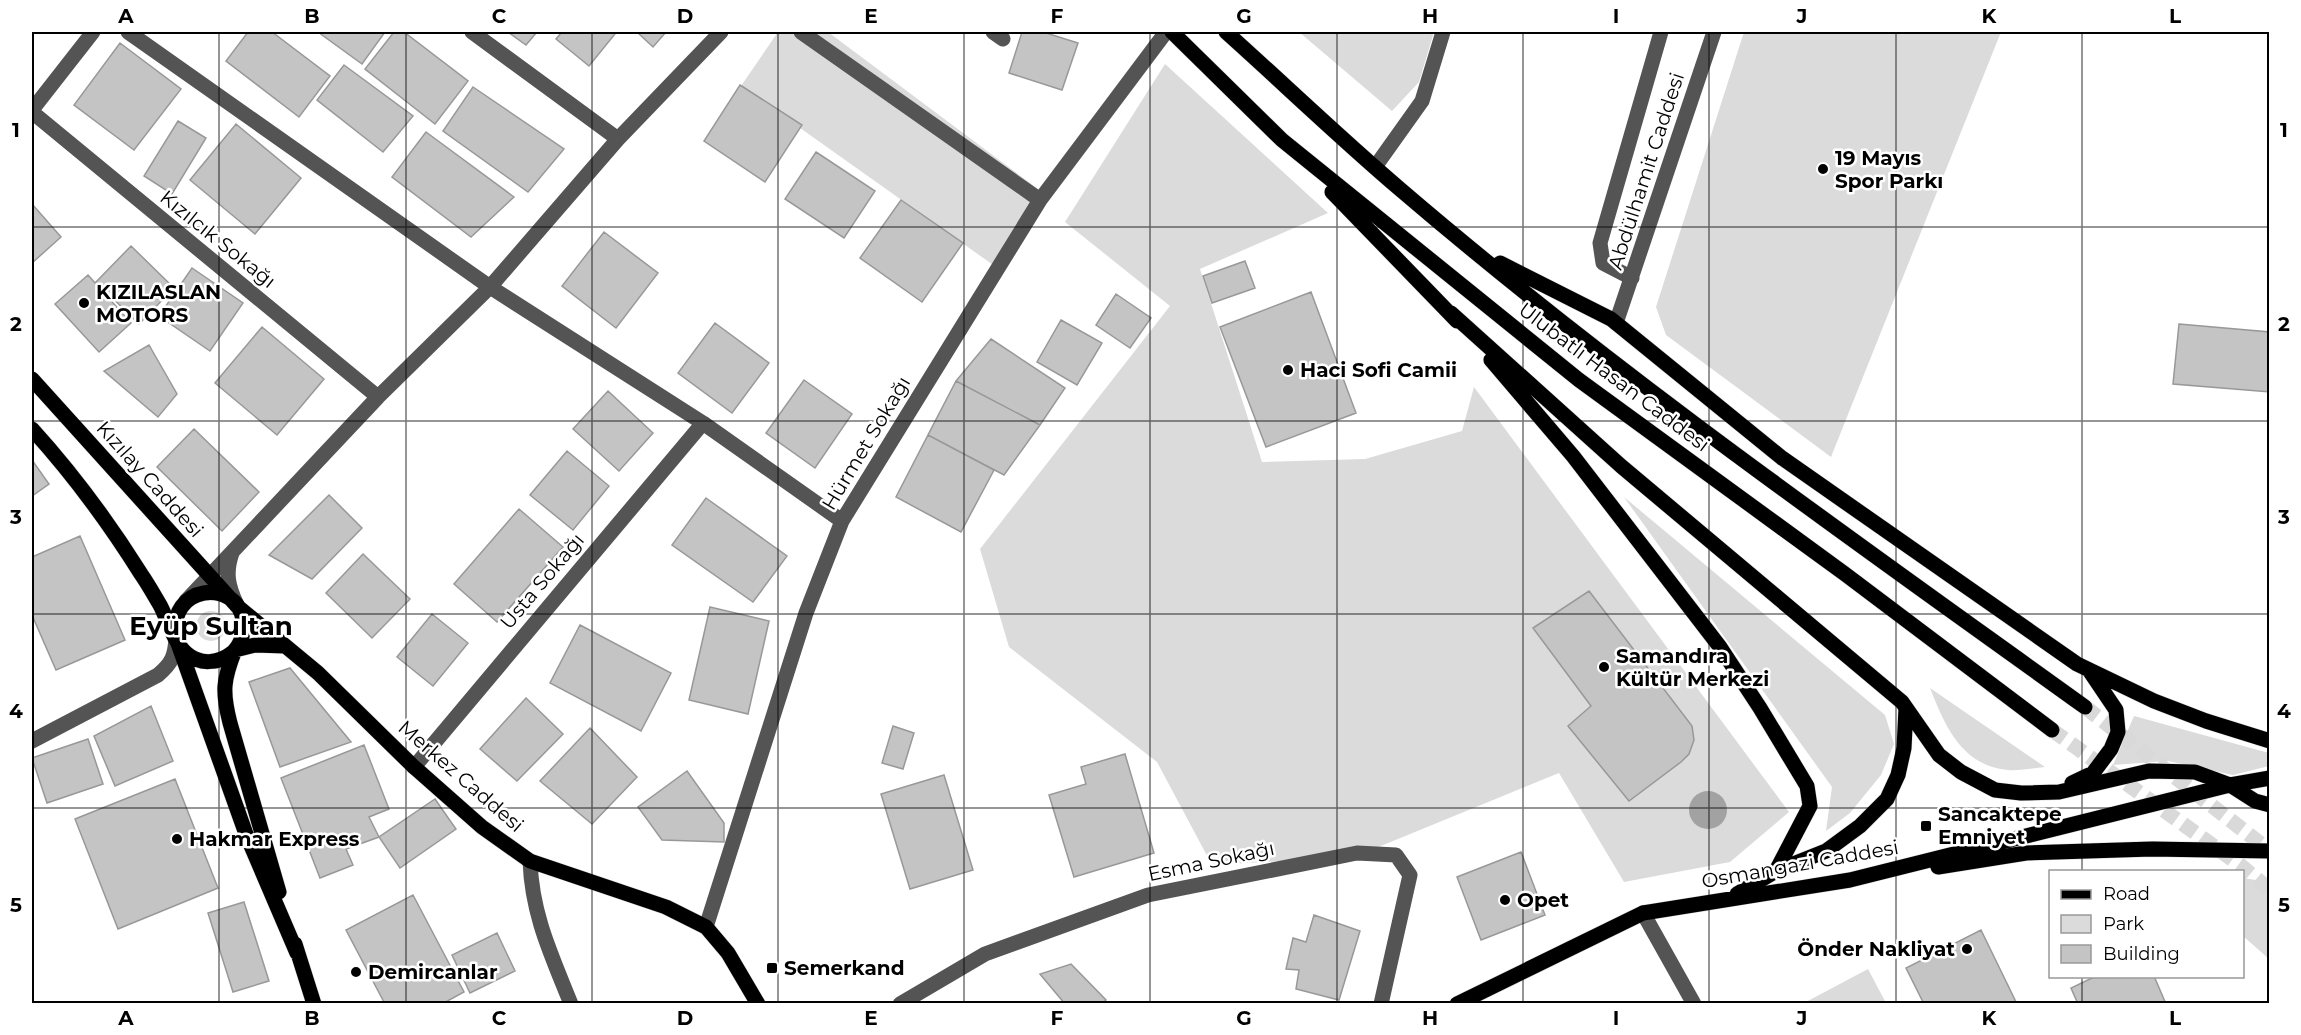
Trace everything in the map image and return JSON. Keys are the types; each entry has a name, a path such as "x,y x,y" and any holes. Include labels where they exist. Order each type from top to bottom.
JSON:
{"main road":[{"name":"Ulubatlı Hasan Caddesi","path":"1172,32 1282,140 1579,380 1845,574 2052,730"},
{"name":"Ulubatlı Hasan Caddesi","path":"1226,32 1376,167 1474,250 1682,415 2085,707"},
{"path":"1282,140 1451,314 1573,456 1720,647 1807,786 1809,806 1776,871"},
{"path":"1474,250 1616,323 1782,458 2077,664 2154,701 2206,721 2270,741"},
{"path":"1451,314 1621,466 1902,702 1939,755 1961,772 1995,789 2021,793 2054,792 2149,771 2195,772 2230,785 2255,801 2270,805"},
{"name":"Kızılay Caddesi","path":"32,379 237,606"},
{"path":"32,429 105,521 141,574 187,654 205,662 226,657 235,650 255,645 285,646"},
{"path":"297,953 242,824 176,638 175,618 186,601 195,595 207,592 218,593 229,598 243,617 242,640 235,650 223,685 224,700 297,953 314,1004"},
{"name":"Merkez Caddesi","path":"237,606 318,673 414,767 482,827 530,861 666,907 706,927 728,953 758,1004"},
{"path":"2054,792 2093,773 2111,749 2118,732 2116,710 2088,669"},
{"path":"1729,899 1776,871 1826,851 1860,826 1887,799 1898,776 1904,748 1906,708"},
{"name":"Osmangazi Caddesi","path":"1457,1004 1643,913 1850,880 2230,785 2270,778"},
{"path":"1850,880 2026,854 2152,849 2266,852"}],"street":[{"path":"32,111 93,32"},
{"path":"128,32 490,287 703,423 842,521"},
{"path":"472,32 618,139"},
{"path":"186,601 378,397 490,287 618,139 721,32"},
{"path":"801,32 1040,200"},
{"name":"Hürmet Sokağı","path":"706,927 806,613 842,521 1040,200 1166,32"},
{"path":"1376,167 1422,101 1443,32"},
{"path":"1632,278 1603,263 1600,243 1661,32"},
{"name":"Abdülhamit Caddesi","path":"1616,323 1714,32"},
{"name":"Kızılcık Sokağı","path":"32,111 378,397"},
{"name":"Usta Sokağı","path":"414,767 703,423"},
{"path":"235,548 227,566 227,576 229,588 237,606"},
{"path":"32,741 158,675 170,665 175,655 176,638"},
{"name":"Esma Sokağı","path":"900,1004 985,954 1148,895 1357,853 1396,855 1410,875 1381,1004"},
{"path":"530,861 537,920 571,1004"},
{"path":"1643,913 1694,1004"}],"green space":[{"path":"778,32 828,32 1042,192 996,267 741,86"},
{"path":"1299,32 1434,32 1419,82 1392,111"},
{"name":"19 Mayıs Spor Parkı","path":"1744,32 2001,32 1831,457 1666,335 1656,307"},
{"path":"1165,64 1328,213 1200,269 1262,462 1365,459 1462,431 1474,387 1789,812 1730,862 1624,882 1559,773 1354,857 1212,865 1157,762 1009,647 980,549 1170,306 1065,222"},
{"path":"1624,497 1885,715 1894,744 1881,775 1850,813 1826,831 1832,787"},
{"path":"211,611 222,615 226,626 222,637 211,641 200,637 196,626 200,615"},
{"path":"1930,688 2045,767 2008,770 1992,767 1979,761 1957,742"},
{"path":"2134,716 2269,753 2269,766 2233,775 2168,761 2113,765"},
{"path":"2244,878 2269,882 2269,959 2244,937"},
{"path":"1868,969 1886,1003 1804,1003"}],"shaded area":[{"path":"1708,791 1721,797 1727,810 1721,823 1708,829 1695,823 1689,810 1695,797"}],"building":[{"path":"248,32 272,32 330,76 299,117 226,61"},
{"path":"318,32 385,32 362,64"},
{"path":"394,32 404,32 468,81 435,124 365,69"},
{"path":"508,32 537,32 526,45"},
{"path":"562,32 612,32 615,34 589,66 556,39"},
{"path":"637,32 666,32 653,47"},
{"path":"1022,32 1043,32 1078,43 1062,90 1009,73"},
{"path":"120,43 181,89 134,150 74,105"},
{"path":"344,65 413,116 383,152 317,100"},
{"path":"740,85 802,125 765,182 704,141"},
{"path":"473,87 564,149 528,192 443,131"},
{"path":"178,121 206,138 172,194 144,176"},
{"path":"236,124 301,178 255,234 190,180"},
{"path":"426,132 514,197 471,237 392,177"},
{"path":"816,152 875,191 844,238 785,199"},
{"path":"901,200 963,243 922,302 860,258"},
{"path":"32,204 61,237 32,263"},
{"path":"604,232 658,273 616,328 562,286"},
{"path":"131,246 174,288 139,324 96,282"},
{"path":"1245,261 1255,288 1212,303 1203,276"},
{"path":"192,268 243,303 210,351 159,316"},
{"path":"88,275 131,323 99,352 55,304"},
{"name":"Haci Sofi Camii","path":"1311,292 1356,413 1266,447 1220,327"},
{"path":"1116,294 1151,318 1130,348 1096,325"},
{"path":"1061,320 1102,343 1077,385 1037,362"},
{"path":"715,323 769,363 732,413 678,373"},
{"path":"2179,324 2270,332 2270,392 2173,384"},
{"path":"262,327 324,379 277,435 215,383"},
{"path":"991,339 1065,388 1040,425 956,381"},
{"path":"149,345 177,394 158,417 104,371"},
{"path":"804,380 852,414 815,468 766,433"},
{"path":"956,381 1040,425 1004,475 928,435"},
{"path":"608,391 653,433 619,471 573,429"},
{"path":"194,429 259,492 222,531 157,467"},
{"path":"928,435 994,470 961,532 896,497"},
{"path":"567,451 609,486 573,530 530,495"},
{"path":"32,460 49,484 32,496"},
{"path":"329,495 362,528 312,579 269,555"},
{"path":"706,498 787,556 753,602 672,545"},
{"path":"519,509 563,547 497,622 454,584"},
{"path":"80,536 125,640 56,670 32,615 32,557"},
{"path":"363,554 410,599 372,638 326,593"},
{"name":"Samandıra Kültür Merkezi","path":"1589,591 1692,726 1694,740 1689,754 1629,801 1568,726 1591,706 1533,628"},
{"path":"710,607 769,621 748,714 689,700"},
{"path":"432,614 468,643 433,686 397,657"},
{"path":"580,625 671,673 641,731 550,683"},
{"path":"290,668 351,742 280,767 249,682"},
{"path":"526,698 563,734 517,781 480,749"},
{"path":"151,706 173,761 115,786 94,736"},
{"path":"893,726 914,733 903,769 882,763"},
{"path":"590,728 637,777 592,824 540,781"},
{"path":"88,739 103,784 47,803 32,758"},
{"path":"364,745 389,809 369,817 379,837 346,849 353,865 320,878 281,778"},
{"path":"1125,754 1154,853 1074,877 1049,795 1086,784 1081,767"},
{"path":"687,771 724,823 724,842 662,840 638,807"},
{"path":"944,775 973,870 910,889 881,794"},
{"path":"175,779 218,888 118,929 75,819"},
{"path":"435,799 456,829 400,868 379,837"},
{"path":"1521,852 1545,915 1481,940 1457,877"},
{"path":"413,895 464,992 442,1004 385,1004 346,930"},
{"path":"244,902 269,981 233,992 208,913"},
{"path":"1314,915 1360,931 1339,1000 1296,989 1299,970 1286,969 1293,938 1306,942"},
{"name":"Önder Nakliyat","path":"1981,930 2017,1004 1924,1004 1906,968"},
{"path":"497,933 515,971 470,993 452,955"},
{"path":"1071,964 1106,1000 1101,1004 1065,1004 1040,974"},
{"path":"2092,978 2155,978 2166,1004 2078,1004 2071,988"}],"tunnel":[{"path":"2085,707 2270,851"},
{"path":"2052,730 2240,865 2270,890"}],"place":[{"name":"19 Mayıs Spor Parkı","path":"1823,169"},
{"name":"KIZILASLAN MOTORS","path":"84,303"},
{"name":"Haci Sofi Camii","path":"1288,370"},
{"name":"Samandıra Kültür Merkezi","path":"1604,667"},
{"name":"Sancaktepe Emniyet","path":"1926,826"},
{"name":"Hakmar Express","path":"177,839"},
{"name":"Opet","path":"1505,900"},
{"name":"Önder Nakliyat","path":"1967,949"},
{"name":"Semerkand","path":"772,968"},
{"name":"Demircanlar","path":"356,972"}],"district":[{"name":"Eyüp Sultan","path":"211,626"}]}
